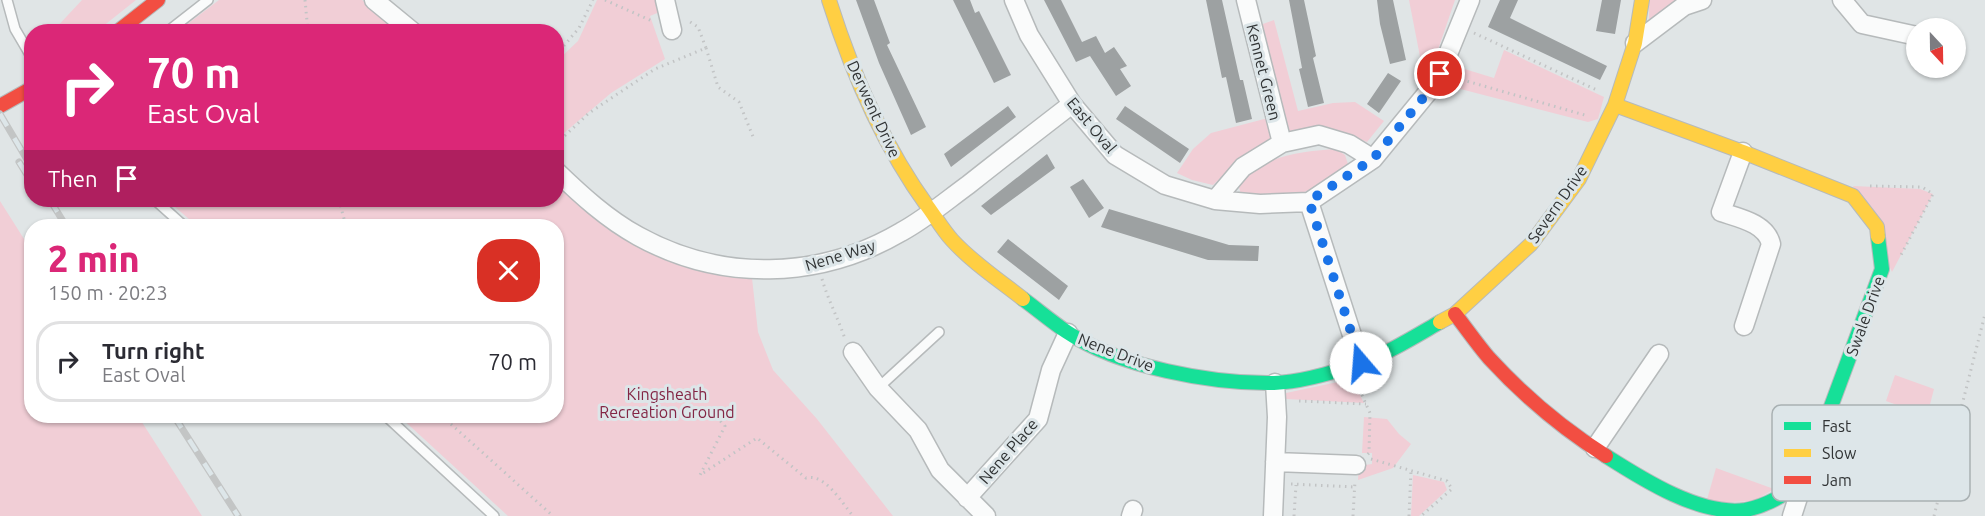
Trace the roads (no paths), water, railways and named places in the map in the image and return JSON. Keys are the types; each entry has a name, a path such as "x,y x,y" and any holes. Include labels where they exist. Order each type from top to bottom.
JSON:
{"street":[{"path":"127,24 158,0"},
{"path":"374,0 403,24"},
{"name":"Derwent Drive","path":"829,0 838,29 883,134 904,174 931,212"},
{"name":"East Oval","path":"1014,0 1029,35 1072,105 1115,155 1166,185 1215,200 1260,204 1309,201 1373,159 1437,81 1470,0"},
{"name":"Kennet Green","path":"1246,0 1282,144"},
{"name":"Severn Drive","path":"1455,314 1531,243 1579,179 1616,103 1635,43 1642,0"},
{"path":"1635,43 1684,6 1702,0"},
{"path":"1842,0 1862,24 1906,34"},
{"path":"666,6 672,30"},
{"path":"0,106 24,92"},
{"name":"Swale Drive","path":"1616,103 1853,196 1877,227 1882,269 1832,405"},
{"name":"Nene Way","path":"564,178 609,217 638,236 682,256 750,270 773,271 818,265 852,255 902,232 1072,105"},
{"path":"1215,200 1243,167 1282,144 1319,135 1349,144 1373,159"},
{"path":"1743,152 1721,212 1747,220 1763,230 1768,235 1771,244 1744,326"},
{"path":"1309,201 1355,365"},
{"name":"Nene Drive","path":"931,212 951,239 973,260 1068,333 1107,352 1152,367 1209,379 1275,391 1355,365 1405,342 1455,314"},
{"path":"1455,314 1494,363 1551,416 1638,477 1708,509 1735,511 1754,508 1774,501"},
{"name":"Nene Place","path":"967,498 1038,419 1051,370 1068,333"},
{"name":"Nene Place","path":"853,352 878,388 918,430 940,470 986,516"},
{"path":"1594,448 1659,354"},
{"path":"1273,516 1275,391"},
{"path":"1275,462 1356,465"},
{"name":"Swale Drive","path":"1792,516 1797,501"}],"lane":[{"path":"7,0 15,28 24,44"},
{"path":"177,24 208,0"},
{"path":"163,207 176,219"},
{"path":"878,388 939,332"},
{"path":"394,423 494,516"}],"railway":[{"path":"0,114 24,154"},
{"path":"19,162 24,170"},
{"path":"54,207 62,219"},
{"path":"178,423 238,516"}],"park label":[{"name":"Kingsheath Recreation Ground","path":"667,403"}]}
